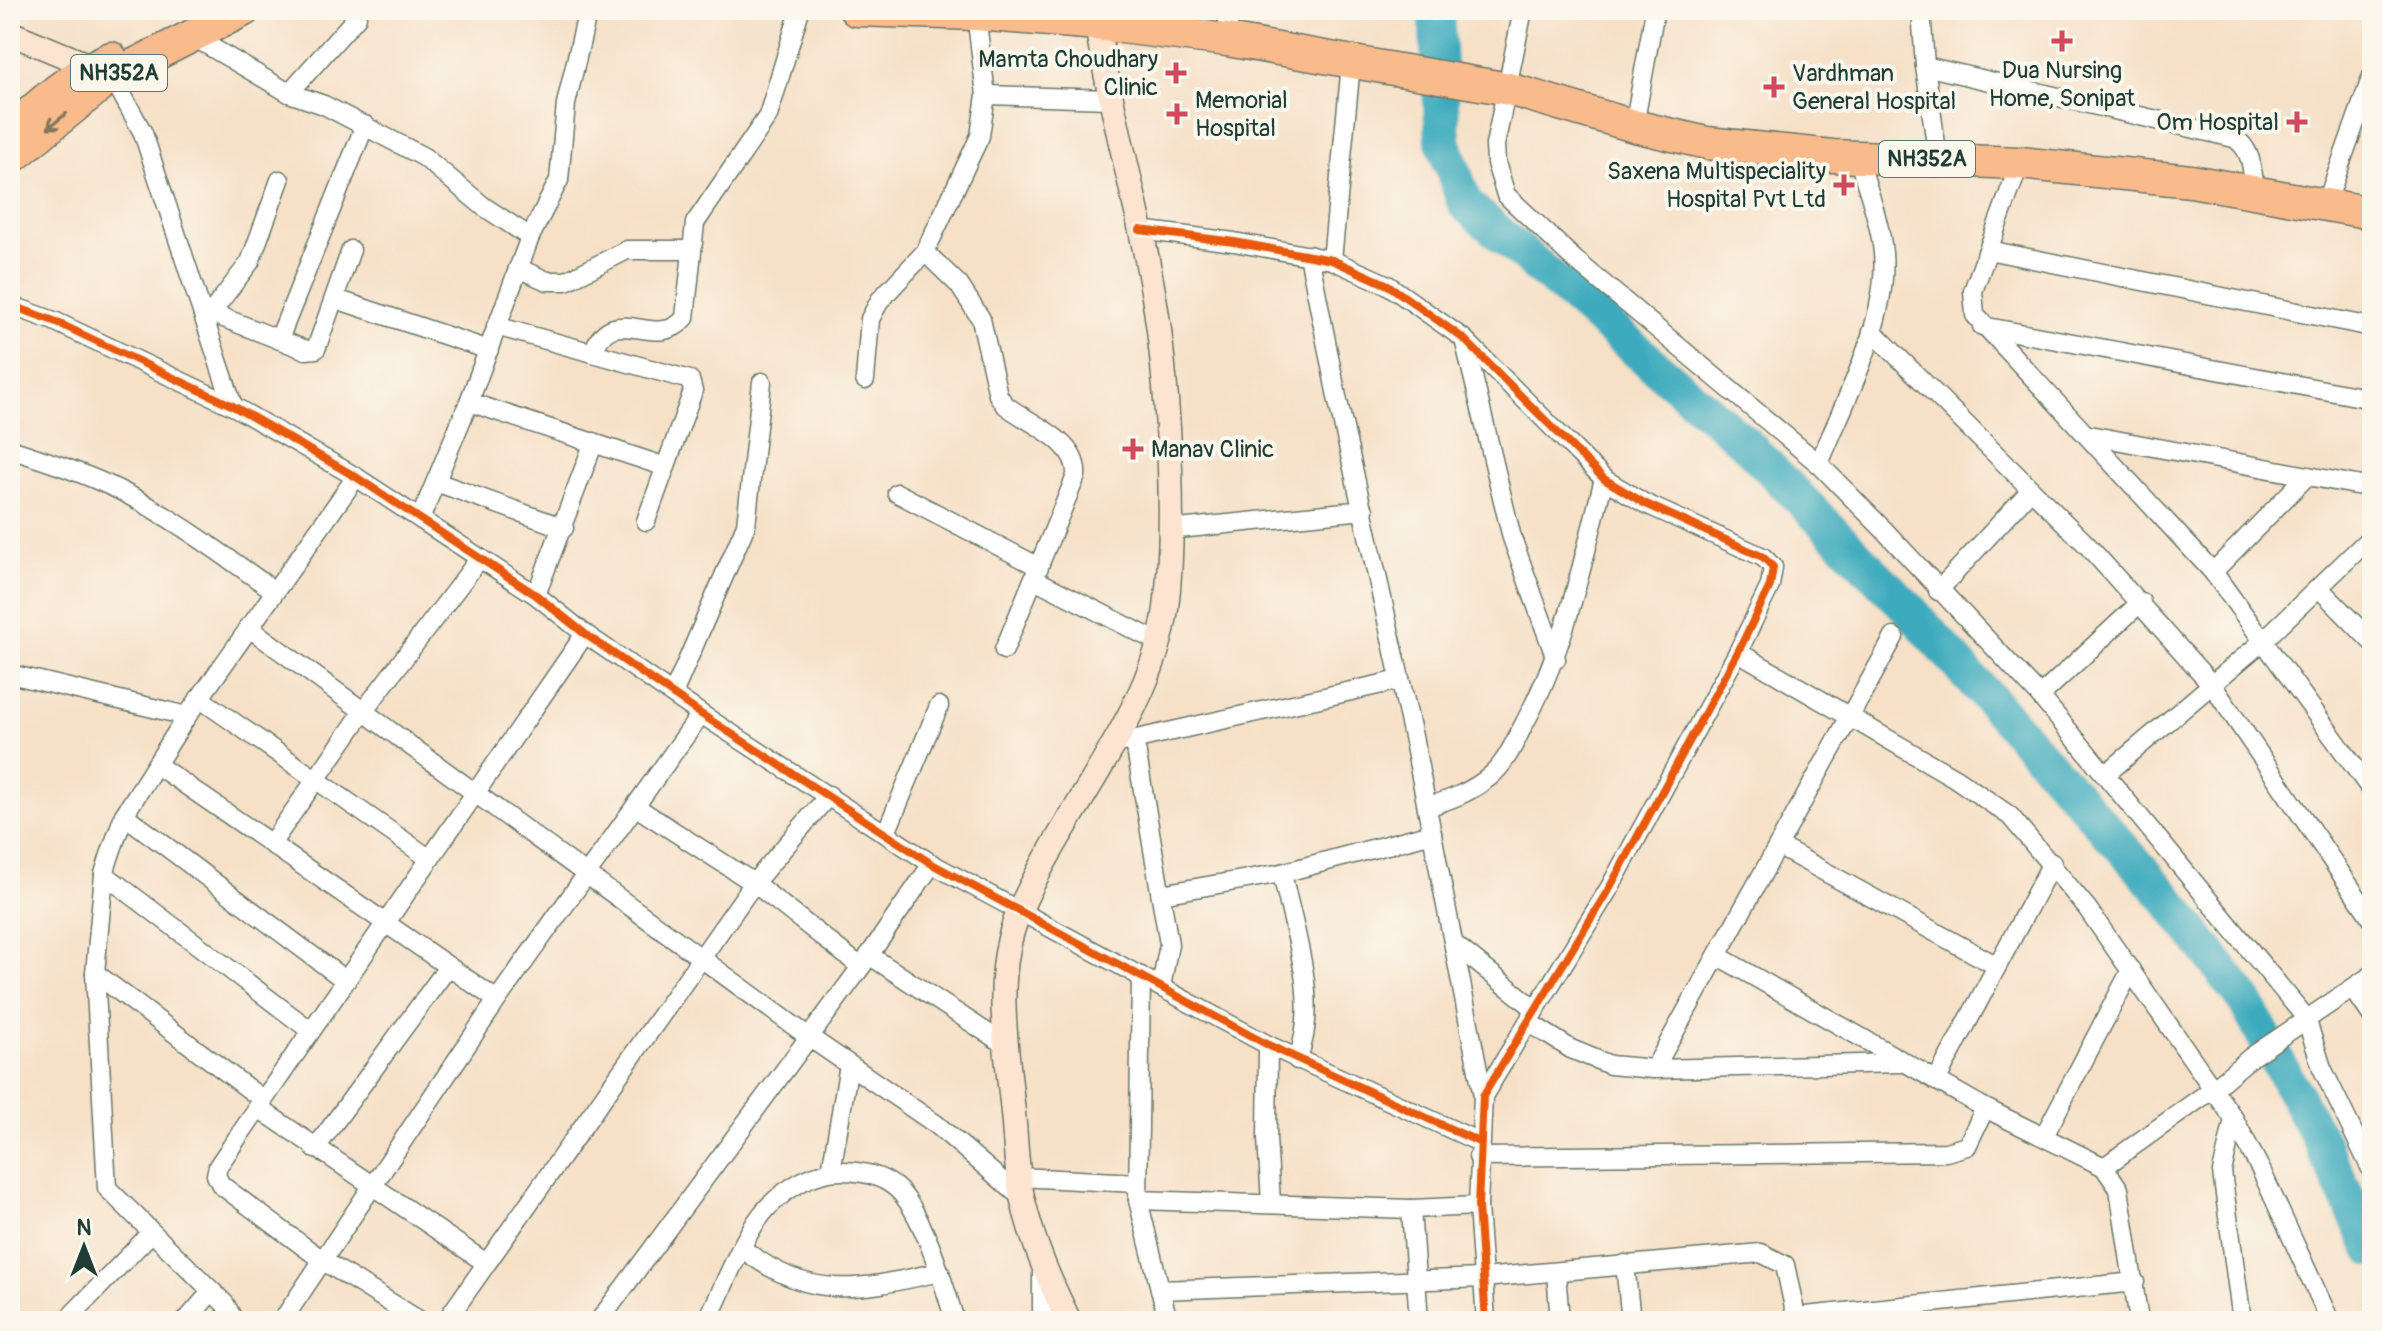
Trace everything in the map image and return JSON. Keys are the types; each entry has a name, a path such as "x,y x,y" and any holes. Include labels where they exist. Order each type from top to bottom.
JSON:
{"highway":[{"name":"NH352A","path":"10,159 102,71 199,18 244,10"},
{"name":"NH352A","path":"856,10 1228,25 1351,64 1397,68 1497,87 1707,143 1858,157 2020,163 2191,181 2372,213"},
{"path":"10,131 46,99 102,71"}],"street":[{"path":"420,519 469,402 530,237 559,180 566,104 588,10"},
{"path":"593,352 599,336 612,326 656,330 679,325 688,308 693,233 700,213 768,116 800,10"},
{"path":"1523,10 1497,87 1496,163 1506,195 1575,260 1819,464 2040,696 2303,1020 2322,1068 2372,1171"},
{"path":"1634,126 1655,10"},
{"path":"1921,10 1938,159"},
{"path":"865,380 870,319 880,300 925,252 980,136 986,95 976,14"},
{"path":"289,93 357,17"},
{"path":"199,18 289,93 365,125 424,157 483,206 530,237"},
{"path":"1069,1321 1042,1264 1021,1187 1003,984 1018,913 1122,744 1160,643 1167,602 1169,530 1159,329 1140,230 1108,99 1082,19"},
{"path":"10,33 102,71 143,133 208,317 233,406"},
{"path":"1332,260 1351,64"},
{"path":"1925,66 2234,138 2244,144 2248,153 2255,192"},
{"path":"2326,204 2368,100 2372,76"},
{"path":"986,95 1108,99"},
{"path":"279,339 365,125"},
{"path":"1819,464 1872,331 1883,285 1883,250 1858,157"},
{"path":"2020,163 1972,304 1982,326 2089,435 2213,572 2372,791"},
{"path":"208,317 258,247 280,180"},
{"path":"1140,230 1332,260 1412,298 1464,339 1604,479 1644,503 1770,563 1773,573 1770,586 1738,652 1610,887 1483,1096"},
{"path":"208,317 306,350 316,349 351,250"},
{"path":"518,268 556,283 627,250 692,250"},
{"path":"1988,250 2372,327"},
{"path":"925,252 959,285 981,319 998,395 1004,404 1064,445 1075,457 1076,476 1004,650"},
{"path":"1309,255 1427,807 1483,1096 1478,1150 1478,1206 1486,1321"},
{"path":"336,299 489,350"},
{"path":"10,305 233,406 356,477 536,595 585,634 701,714 932,864 1268,1045 1478,1150 1946,1152 1967,1146 1985,1108"},
{"path":"496,326 690,380 693,391 646,521"},
{"path":"1982,326 2372,399"},
{"path":"1872,331 2141,602 2213,686 2372,919"},
{"path":"1464,339 1512,538 1556,659"},
{"path":"673,694 746,525 762,382"},
{"path":"469,402 666,467"},
{"path":"2089,435 2305,478 2372,488"},
{"path":"536,595 564,528 594,442"},
{"path":"10,449 120,491 176,522 273,590"},
{"path":"234,1321 225,1304 150,1234 107,1188 95,973 104,874 124,815 273,590 356,477"},
{"path":"2213,572 2305,478"},
{"path":"1427,807 1465,794 1490,776 1508,755 1556,659 1604,479"},
{"path":"436,482 564,528"},
{"path":"1938,591 2030,491"},
{"path":"897,493 1160,643"},
{"path":"1169,530 1364,510"},
{"path":"2105,775 2213,686 2320,589 2372,536"},
{"path":"271,844 363,712 480,558"},
{"path":"2320,589 2372,642"},
{"path":"2040,696 2141,602"},
{"path":"248,627 809,1037 1021,1187 1138,1191 1411,1209 1478,1206"},
{"path":"420,1321 322,1260 217,1180 218,1166 585,634"},
{"path":"1654,1069 1894,637"},
{"path":"1738,652 1982,794 2010,816 2052,863 2234,1119 2261,1170 2330,1321"},
{"path":"10,674 187,716"},
{"path":"1122,744 1400,680"},
{"path":"199,698 430,859"},
{"path":"886,833 939,706"},
{"path":"282,1321 497,1000 701,714"},
{"path":"1122,744 1161,894 1169,954 1161,987"},
{"path":"157,765 497,1000"},
{"path":"446,1321 754,883 829,795"},
{"path":"636,807 754,883 865,961 1007,1046"},
{"path":"124,815 346,981"},
{"path":"1161,894 1282,873 1432,833"},
{"path":"1778,846 1997,966"},
{"path":"1936,1081 2052,863"},
{"path":"599,1321 865,961 932,864"},
{"path":"1282,873 1309,1010 1307,1036 1297,1060"},
{"path":"104,874 311,1031"},
{"path":"1454,944 1531,1015 1594,1061 1654,1069 1902,1063"},
{"path":"1718,956 1902,1063 2104,1167 2119,1189 2139,1321"},
{"path":"315,1149 448,967"},
{"path":"2044,1136 2131,970"},
{"path":"95,973 315,1149 486,1263"},
{"path":"2104,1167 2213,1089 2251,1057 2372,975"},
{"path":"1141,976 1138,1191 1168,1321"},
{"path":"2353,988 2372,1016"},
{"path":"1268,1045 1267,1138 1271,1202"},
{"path":"831,1171 849,1065"},
{"path":"2234,1119 2222,1172 2242,1321"},
{"path":"707,1321 767,1209 801,1181 831,1171 877,1176 898,1189 911,1207 940,1272 955,1321"},
{"path":"1411,1209 1419,1321"},
{"path":"66,1321 150,1234"},
{"path":"743,1249 769,1269 800,1283 828,1289 867,1288 940,1272"},
{"path":"1160,1290 1483,1278 1625,1264 1770,1255 1785,1265 1796,1319 2135,1282"},
{"path":"1042,1264 1042,1321"},
{"path":"1625,1264 1631,1321"},
{"path":"1556,1272 1560,1321"},
{"path":"186,1321 212,1291"}],"waterway":[{"path":"1436,10 1443,141 1465,204 1745,443 1910,610 2167,898 2244,999 2321,1142 2372,1249"}],"cycle path":[{"path":"1140,230 1234,242 1332,260 1388,285 1464,339 1604,479 1644,503 1763,557 1773,567 1770,586 1738,652 1610,887 1483,1096 1478,1206 1486,1321"},
{"path":"10,305 54,321 233,406 356,477 536,595 585,634 701,714 932,864 1268,1045 1479,1142"}],"place":[{"name":"Dua Nursing Home, Sonipat","path":"2062,41"},
{"name":"Mamta Choudhary Clinic","path":"1176,73"},
{"name":"Vardhman General Hospital","path":"1774,87"},
{"name":"Memorial Hospital","path":"1177,114"},
{"name":"Om Hospital","path":"2297,122"},
{"name":"Saxena Multispeciality Hospital Pvt Ltd","path":"1844,185"},
{"name":"Manav Clinic","path":"1133,449"}]}
